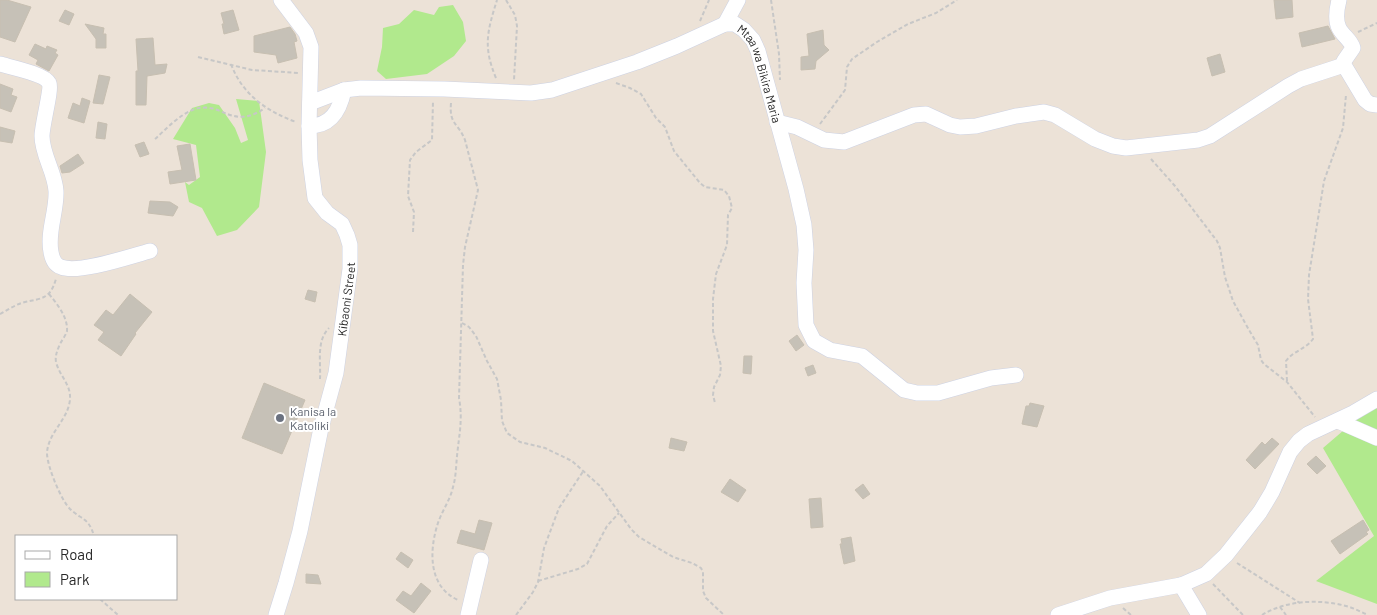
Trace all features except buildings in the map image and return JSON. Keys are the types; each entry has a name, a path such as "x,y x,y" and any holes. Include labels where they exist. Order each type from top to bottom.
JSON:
{"street":[{"name":"Kibaoni Street","path":"276,615 300,531 321,428 336,373 350,269 350,245 342,224 327,213 315,198 310,160 309,126 312,47 306,34 280,0"},
{"path":"725,24 738,0"},
{"path":"1339,0 1337,9 1339,28 1353,48 1344,61 1346,69 1366,100 1370,104 1377,105"},
{"name":"Mtaa wa Bikira Maria","path":"310,103 344,90 361,88 531,93 569,85 677,46 725,24 735,24 753,40 758,52 804,225 806,244 804,283 806,325 814,341 830,350 862,356 904,390 917,394 938,393 990,378 1016,375"},
{"path":"0,64 44,77 49,83 50,90 42,138 54,176 56,191 51,251 54,262 60,267 70,269 115,261 150,250"},
{"path":"777,122 824,140 844,142 914,115 926,114 950,125 960,127 976,126 1044,112 1055,114 1095,139 1113,146 1126,148 1198,140 1210,136 1288,86 1306,77 1346,69"},
{"path":"309,126 322,124 334,116 339,109 344,90"},
{"path":"1058,615 1110,598 1182,585 1206,574 1226,556 1272,492 1290,452 1299,441 1322,426 1338,420 1377,399"},
{"path":"1338,420 1377,438"},
{"path":"470,610 481,560"},
{"path":"1182,585 1199,615"}],"path":[{"path":"497,0 487,47 489,60 507,92"},
{"path":"506,0 515,15 517,26 516,64 507,92"},
{"path":"771,0 778,44 780,84"},
{"path":"814,135 827,113 845,90 847,67 852,59 908,24 936,13 957,0"},
{"path":"1347,37 1377,23"},
{"path":"198,57 252,70 311,74"},
{"path":"231,64 236,78 244,89 265,108 309,126"},
{"path":"1287,382 1286,361 1310,343 1314,334 1309,317 1309,275 1324,181 1343,128 1346,69"},
{"path":"612,82 641,94 665,127 674,151 694,176 705,187 724,190 731,201 732,208 728,215 727,225 727,245 716,274 713,299 714,331 721,366 720,376 714,388 715,402"},
{"path":"413,232 414,212 408,196 410,160 416,152 432,140 438,89"},
{"path":"438,89 451,102 451,118 465,140 478,190 463,266 459,398 462,415 461,429 453,487 437,526 432,566 442,588 470,610"},
{"path":"155,139 176,121 195,109 210,109 239,118 250,116 265,108"},
{"path":"1140,146 1175,186 1217,241 1225,277 1233,301 1258,344 1261,360 1287,382 1322,426"},
{"path":"0,314 24,302 38,301 45,298 55,283 60,267"},
{"path":"49,294 66,321 67,332 56,353 56,361 58,369 67,382 70,395 69,406 52,436 47,453 50,470 69,508 84,518 92,528 94,535"},
{"path":"462,323 469,327 476,336 496,378 504,428 511,438 572,460 600,486 631,529 648,543 673,557 692,562 701,568 703,572 703,591 706,598 724,615"},
{"path":"516,615 538,582 544,548 559,508 584,470"},
{"path":"538,582 584,567 590,560 607,526 619,513"},
{"path":"1226,556 1244,570 1267,581 1300,603"},
{"path":"1206,574 1242,615"},
{"path":"101,600 118,615"},
{"path":"1262,615 1280,607 1316,602 1348,606 1368,615"},
{"path":"1280,607 1286,615"}],"green space":[{"path":"453,5 463,22 466,41 454,56 427,74 386,79 377,71 382,47 383,28 399,24 414,10 434,15 439,7"},
{"path":"236,99 259,101 266,152 259,207 237,230 217,236 202,208 189,202 185,182 189,185 200,177 196,145 173,139 192,108 209,103 219,105 235,128 241,143 248,140"},
{"path":"1377,408 1377,604 1316,581 1374,536 1323,448 1365,412"}],"place":[{"name":"Kanisa la Katoliki","path":"280,418"}]}
